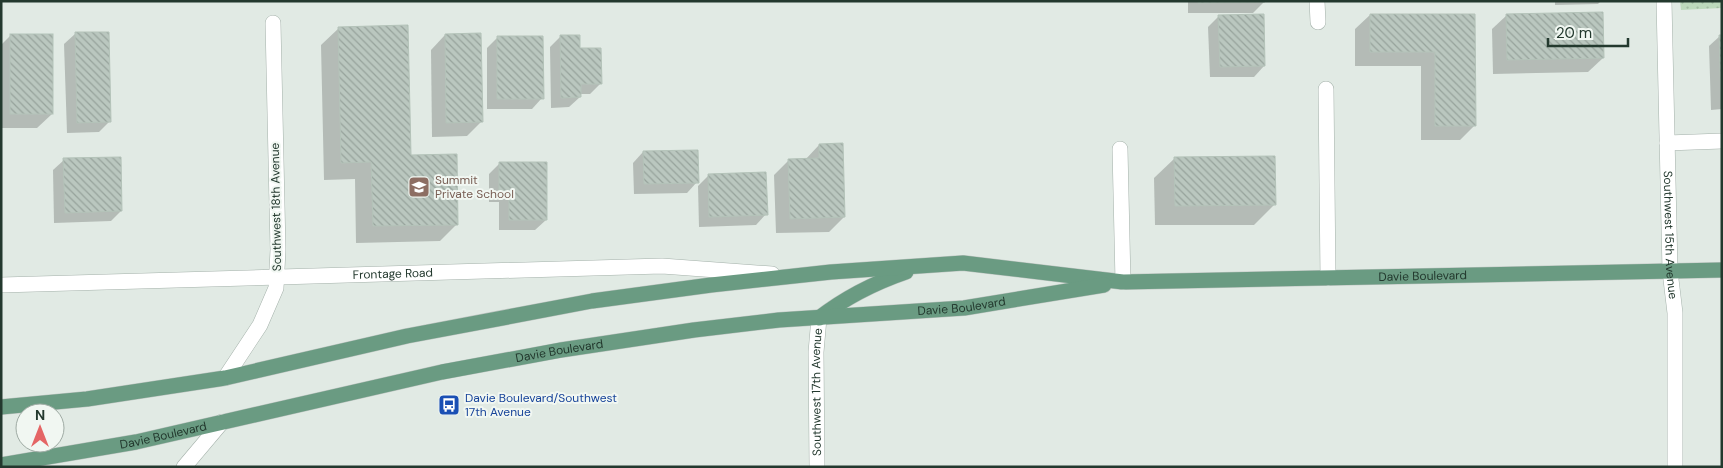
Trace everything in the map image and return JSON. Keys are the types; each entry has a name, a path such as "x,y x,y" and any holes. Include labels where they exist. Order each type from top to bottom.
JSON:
{"main road":[{"name":"Davie Boulevard","path":"1,407 87,399 225,378 407,336 538,311 651,292 786,275 963,263 1123,282 1722,270"},
{"path":"820,318 834,306 870,285 924,265"},
{"name":"Davie Boulevard","path":"1,465 136,442 396,382 515,358 694,330 820,318 964,308 1123,282"}],"street":[{"path":"1317,1 1318,22"},
{"name":"Southwest 15th Avenue","path":"1664,1 1670,271 1675,313 1675,467"},
{"name":"Southwest 18th Avenue","path":"225,378 260,325 273,298 277,279 273,23"},
{"path":"1326,89 1328,278"},
{"path":"1667,143 1722,141"},
{"path":"1120,149 1123,282"},
{"name":"Frontage Road","path":"1,285 277,279 346,274 662,266 786,275"},
{"name":"Southwest 17th Avenue","path":"817,467 816,352 820,318"},
{"path":"184,467 222,422"}],"green space":[{"path":"1680,1 1722,1 1722,8 1681,10"}],"building":[{"path":"1198,1 1265,1 1265,2 1198,3"},
{"path":"1603,12 1604,58 1507,60 1506,14"},
{"path":"1264,14 1265,66 1220,67 1218,15"},
{"path":"1370,14 1475,14 1476,126 1435,126 1435,52 1370,52"},
{"path":"408,25 411,155 457,154 458,225 373,226 371,162 341,163 338,27"},
{"path":"75,32 109,32 111,122 77,123"},
{"path":"481,33 483,122 446,123 445,34"},
{"path":"10,34 53,34 53,114 10,114"},
{"path":"560,35 580,35 580,48 601,48 602,84 581,84 581,97 561,98"},
{"path":"1719,35 1722,35 1722,100 1721,100"},
{"path":"497,36 543,36 544,99 497,99"},
{"path":"843,143 845,217 790,219 788,159 819,158 819,144"},
{"path":"698,150 699,183 644,184 643,151"},
{"path":"1275,156 1276,205 1175,206 1174,157"},
{"path":"121,157 122,211 65,213 63,158"},
{"path":"499,162 547,162 547,220 509,220 509,192 499,192"},
{"path":"766,172 768,215 709,217 708,174"}],"place":[{"name":"Summit Private School","path":"419,187"},
{"name":"Davie Boulevard/Southwest 17th Avenue","path":"449,405"}]}
